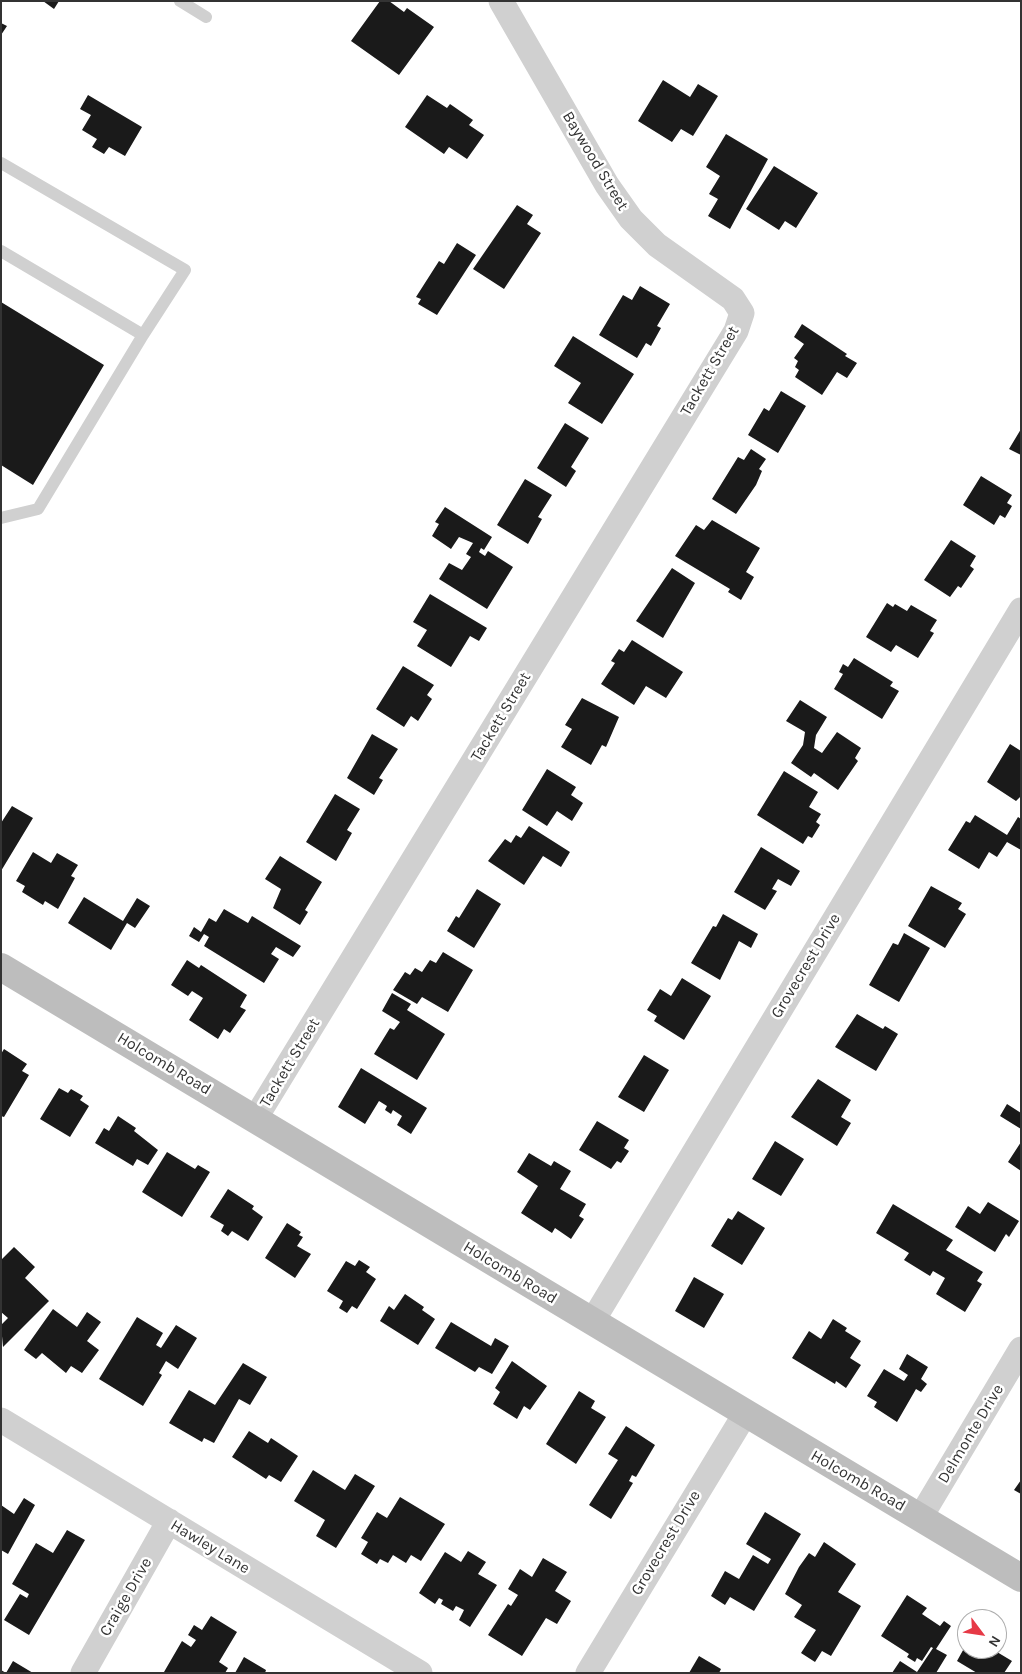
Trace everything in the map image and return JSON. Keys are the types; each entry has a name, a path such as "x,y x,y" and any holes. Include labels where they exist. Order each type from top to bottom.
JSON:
{"street":[{"name":"Baywood Street","path":"501,1 607,185 630,219 657,245 733,299 742,313"},
{"name":"Tackett Street","path":"255,1119 736,331 742,313"},
{"name":"Grovecrest Drive","path":"592,1322 1021,610"},
{"name":"Holcomb Road","path":"1,967 744,1414 1021,1578"},
{"name":"Delmonte Drive","path":"920,1518 1021,1349"},
{"name":"Grovecrest Drive","path":"588,1673 744,1414"},
{"name":"Hawley Lane","path":"1,1420 420,1673"},
{"name":"Craige Drive","path":"82,1673 169,1522"}],"lane":[{"path":"180,1 206,17"},
{"path":"1,163 185,270 143,335 38,508 1,518"},
{"path":"1,251 143,335"}],"building":[{"path":"43,1 59,1 54,9"},
{"path":"380,1 389,1 404,12 407,8 434,27 399,75 351,41"},
{"path":"1,23 7,26 1,35"},
{"path":"663,80 690,97 698,84 718,96 693,136 681,129 672,142 638,121"},
{"path":"88,95 142,127 125,156 109,147 104,154 92,147 97,139 82,130 91,115 80,109"},
{"path":"427,95 447,108 450,104 473,120 469,125 484,135 467,159 449,147 444,154 405,127"},
{"path":"726,134 768,159 730,229 708,216 718,199 709,194 720,176 706,167"},
{"path":"774,166 818,193 796,228 785,221 779,230 746,209"},
{"path":"517,205 533,215 527,224 541,233 504,289 473,269"},
{"path":"457,243 476,255 437,315 418,304 421,299 416,297 439,261 444,264"},
{"path":"640,286 670,304 657,326 661,328 651,346 646,343 637,358 599,335 623,295 632,300"},
{"path":"1,302 104,365 33,485 1,465"},
{"path":"802,324 847,354 845,356 857,363 847,378 837,372 822,395 795,377 799,370 795,367 798,361 794,358 804,344 794,337"},
{"path":"573,336 634,374 602,424 568,403 581,383 554,366"},
{"path":"781,391 806,406 778,453 748,435 764,408 769,411"},
{"path":"565,423 589,438 571,467 576,471 566,487 537,468"},
{"path":"1021,429 1021,455 1009,449"},
{"path":"751,449 766,459 759,469 762,471 756,485 736,514 712,499 738,457 744,460"},
{"path":"981,476 1012,495 1007,503 1012,506 1005,518 1000,515 994,525 963,505"},
{"path":"525,479 552,495 538,517 542,519 528,544 497,525"},
{"path":"445,507 492,537 484,550 481,548 479,552 485,556 488,551 513,567 487,609 439,579 449,563 462,570 471,557 466,554 473,543 459,537 451,549 432,536 439,524 435,522"},
{"path":"712,520 760,548 746,572 754,577 741,600 728,592 730,589 675,556 696,525 704,530"},
{"path":"951,540 976,556 970,566 974,569 961,588 958,586 950,597 924,580"},
{"path":"672,568 695,583 663,638 636,621"},
{"path":"430,594 487,628 479,641 470,636 451,667 417,646 427,630 413,622"},
{"path":"887,603 893,607 895,604 907,611 911,605 937,620 930,631 934,633 918,658 896,645 891,652 866,637"},
{"path":"632,640 683,672 666,698 646,686 634,705 601,684 615,663 611,661 619,649 624,652"},
{"path":"854,658 893,682 890,686 899,691 882,719 834,689 843,674 839,672 843,664 848,667"},
{"path":"403,666 434,685 427,695 432,699 418,721 411,716 404,727 376,709"},
{"path":"582,698 619,717 606,747 602,745 591,765 561,747 572,729 565,725"},
{"path":"800,700 827,717 816,735 814,748 822,753 837,732 861,748 855,758 858,761 838,790 814,773 811,777 791,763 803,745 805,732 786,721"},
{"path":"372,734 398,749 379,778 383,780 374,795 347,778"},
{"path":"1010,744 1021,751 1021,796 1016,801 987,782"},
{"path":"547,769 576,787 571,795 583,803 572,821 557,811 547,826 522,810"},
{"path":"784,771 818,792 809,807 821,814 816,822 820,825 812,838 808,836 803,844 757,815"},
{"path":"335,794 360,809 347,830 352,833 336,861 306,842"},
{"path":"12,806 33,818 1,871 1,823"},
{"path":"975,815 1007,835 1018,817 1021,819 1021,850 1007,842 997,857 989,852 979,869 948,850 966,821 970,823"},
{"path":"529,826 570,852 561,867 543,856 524,885 488,861 505,839 511,843 516,835 521,838"},
{"path":"761,847 800,871 791,886 778,879 772,889 777,891 765,910 734,892"},
{"path":"33,852 51,863 57,853 78,865 71,876 75,878 58,909 45,901 43,905 22,892 25,886 16,881"},
{"path":"280,856 322,882 305,910 308,912 300,925 273,908 281,889 265,879"},
{"path":"931,886 962,903 958,909 966,914 945,948 908,926"},
{"path":"477,889 501,904 474,948 447,931 456,916 459,918"},
{"path":"84,897 123,921 137,898 150,906 135,928 127,923 111,950 68,923"},
{"path":"224,909 248,923 252,916 301,946 293,957 276,947 271,954 279,959 264,983 204,946 209,937 204,934 199,942 189,936 194,927 201,932 209,918 216,922"},
{"path":"723,914 758,934 751,948 739,941 720,980 691,963 713,926 716,927"},
{"path":"904,933 930,948 899,1002 869,985 893,943 898,945"},
{"path":"443,952 473,970 448,1012 422,997 417,1004 393,990 405,972 410,975 415,968 422,972 430,960 436,963"},
{"path":"187,960 199,968 201,965 247,995 240,1007 246,1010 230,1033 224,1029 218,1039 189,1020 203,998 192,991 188,996 171,985"},
{"path":"682,978 711,996 684,1040 654,1021 657,1016 647,1010 660,989 671,996"},
{"path":"392,993 411,1004 407,1010 445,1034 417,1080 374,1054 390,1028 394,1030 400,1022 382,1011"},
{"path":"857,1014 883,1029 885,1026 898,1034 876,1071 835,1047"},
{"path":"4,1049 27,1064 22,1071 29,1075 4,1117 1,1116 1,1054"},
{"path":"644,1055 669,1070 644,1112 618,1097"},
{"path":"361,1068 427,1108 411,1134 397,1125 402,1116 393,1110 391,1114 385,1110 387,1106 379,1101 365,1124 338,1107"},
{"path":"818,1079 851,1100 841,1117 851,1123 837,1146 791,1117"},
{"path":"59,1088 68,1093 71,1089 83,1096 80,1100 89,1106 70,1137 40,1119"},
{"path":"1007,1104 1021,1113 1021,1129 1000,1116"},
{"path":"118,1116 136,1128 134,1131 158,1150 148,1165 137,1159 133,1166 95,1143 104,1128 109,1131"},
{"path":"597,1121 629,1140 624,1148 629,1151 621,1163 617,1161 611,1169 579,1150"},
{"path":"775,1141 804,1159 781,1196 752,1179"},
{"path":"1021,1142 1021,1171 1008,1162"},
{"path":"167,1152 195,1169 198,1165 210,1172 182,1217 142,1192"},
{"path":"529,1153 551,1166 554,1161 571,1171 560,1189 586,1204 579,1216 584,1219 571,1239 555,1228 552,1233 521,1213 538,1186 517,1172"},
{"path":"228,1189 254,1206 252,1209 263,1217 248,1241 232,1231 228,1236 221,1231 224,1225 210,1217"},
{"path":"988,1202 1019,1221 1009,1237 1006,1234 995,1252 955,1227 968,1206 980,1214"},
{"path":"893,1204 953,1240 946,1250 983,1272 977,1281 982,1284 965,1312 936,1294 945,1278 933,1271 930,1276 904,1260 909,1253 876,1233"},
{"path":"738,1211 765,1228 742,1265 711,1246 728,1218 732,1220"},
{"path":"287,1223 301,1232 299,1235 303,1237 297,1246 311,1254 295,1278 265,1258"},
{"path":"14,1247 35,1267 25,1278 49,1301 3,1347 1,1325 8,1318 1,1312 1,1260"},
{"path":"359,1260 370,1267 366,1272 376,1279 357,1309 352,1306 347,1313 339,1308 343,1301 327,1291 346,1261 355,1266"},
{"path":"694,1277 724,1294 704,1328 675,1311"},
{"path":"405,1294 424,1307 422,1310 435,1319 418,1345 380,1321 389,1306 394,1310"},
{"path":"53,1309 77,1327 87,1312 101,1322 87,1341 99,1350 82,1373 71,1366 66,1373 42,1353 36,1359 24,1350"},
{"path":"137,1317 163,1333 156,1345 161,1348 176,1325 197,1338 178,1369 166,1361 159,1373 162,1375 143,1406 99,1379"},
{"path":"833,1319 847,1328 845,1331 861,1341 850,1358 861,1365 846,1388 836,1381 835,1384 792,1358 809,1331 821,1339"},
{"path":"451,1322 491,1346 495,1338 509,1346 492,1374 479,1367 475,1372 435,1348"},
{"path":"907,1354 928,1367 921,1379 927,1384 921,1392 916,1389 897,1422 874,1407 877,1402 867,1396 884,1369 904,1381 908,1375 899,1369"},
{"path":"512,1361 547,1386 530,1410 524,1406 517,1419 493,1404 500,1392 495,1388"},
{"path":"243,1363 267,1377 250,1405 239,1399 214,1443 204,1438 202,1442 169,1423 189,1390 215,1405"},
{"path":"579,1391 595,1401 591,1408 606,1417 576,1464 546,1444"},
{"path":"626,1426 655,1445 636,1477 632,1475 629,1481 633,1483 611,1519 589,1505 618,1460 608,1454"},
{"path":"249,1431 268,1443 271,1438 298,1456 281,1482 269,1475 266,1479 232,1457"},
{"path":"313,1470 345,1490 355,1474 375,1486 336,1548 316,1536 325,1520 294,1501"},
{"path":"1021,1480 1021,1494 1014,1490"},
{"path":"400,1497 445,1524 421,1561 411,1555 406,1563 393,1555 388,1563 380,1559 377,1564 361,1554 368,1542 361,1538 377,1512 387,1518"},
{"path":"24,1498 35,1505 8,1554 1,1550 1,1505 14,1514"},
{"path":"765,1512 801,1534 754,1611 730,1597 725,1605 711,1596 725,1571 739,1579 753,1555 768,1564 771,1559 746,1544"},
{"path":"67,1530 85,1540 29,1635 4,1620 20,1594 27,1598 29,1594 12,1584 36,1543 53,1553"},
{"path":"824,1542 856,1564 838,1592 861,1606 831,1656 822,1651 815,1662 801,1653 816,1630 794,1617 802,1605 785,1594 799,1567 809,1553 815,1557"},
{"path":"468,1551 486,1562 478,1574 497,1585 470,1627 459,1620 464,1610 456,1606 453,1611 441,1604 443,1600 439,1598 435,1604 419,1593 445,1552 461,1562"},
{"path":"543,1558 567,1572 555,1591 571,1601 557,1624 546,1618 522,1656 488,1635 508,1604 511,1606 518,1595 508,1589 520,1569 532,1577"},
{"path":"907,1595 927,1608 922,1614 940,1626 944,1621 951,1626 936,1649 947,1655 936,1673 892,1673 900,1661 917,1672 933,1648 931,1647 922,1661 917,1658 915,1662 907,1657 909,1654 881,1636"},
{"path":"211,1616 237,1632 219,1662 228,1668 225,1673 164,1672 182,1641 191,1647 196,1640 188,1635 194,1625 202,1630"},
{"path":"699,1656 721,1669 719,1673 689,1673"},
{"path":"244,1657 266,1670 265,1673 235,1673"},
{"path":"1007,1658 1012,1661 1004,1673 977,1673 957,1661 958,1659"},
{"path":"13,1661 33,1673 6,1673"}]}
